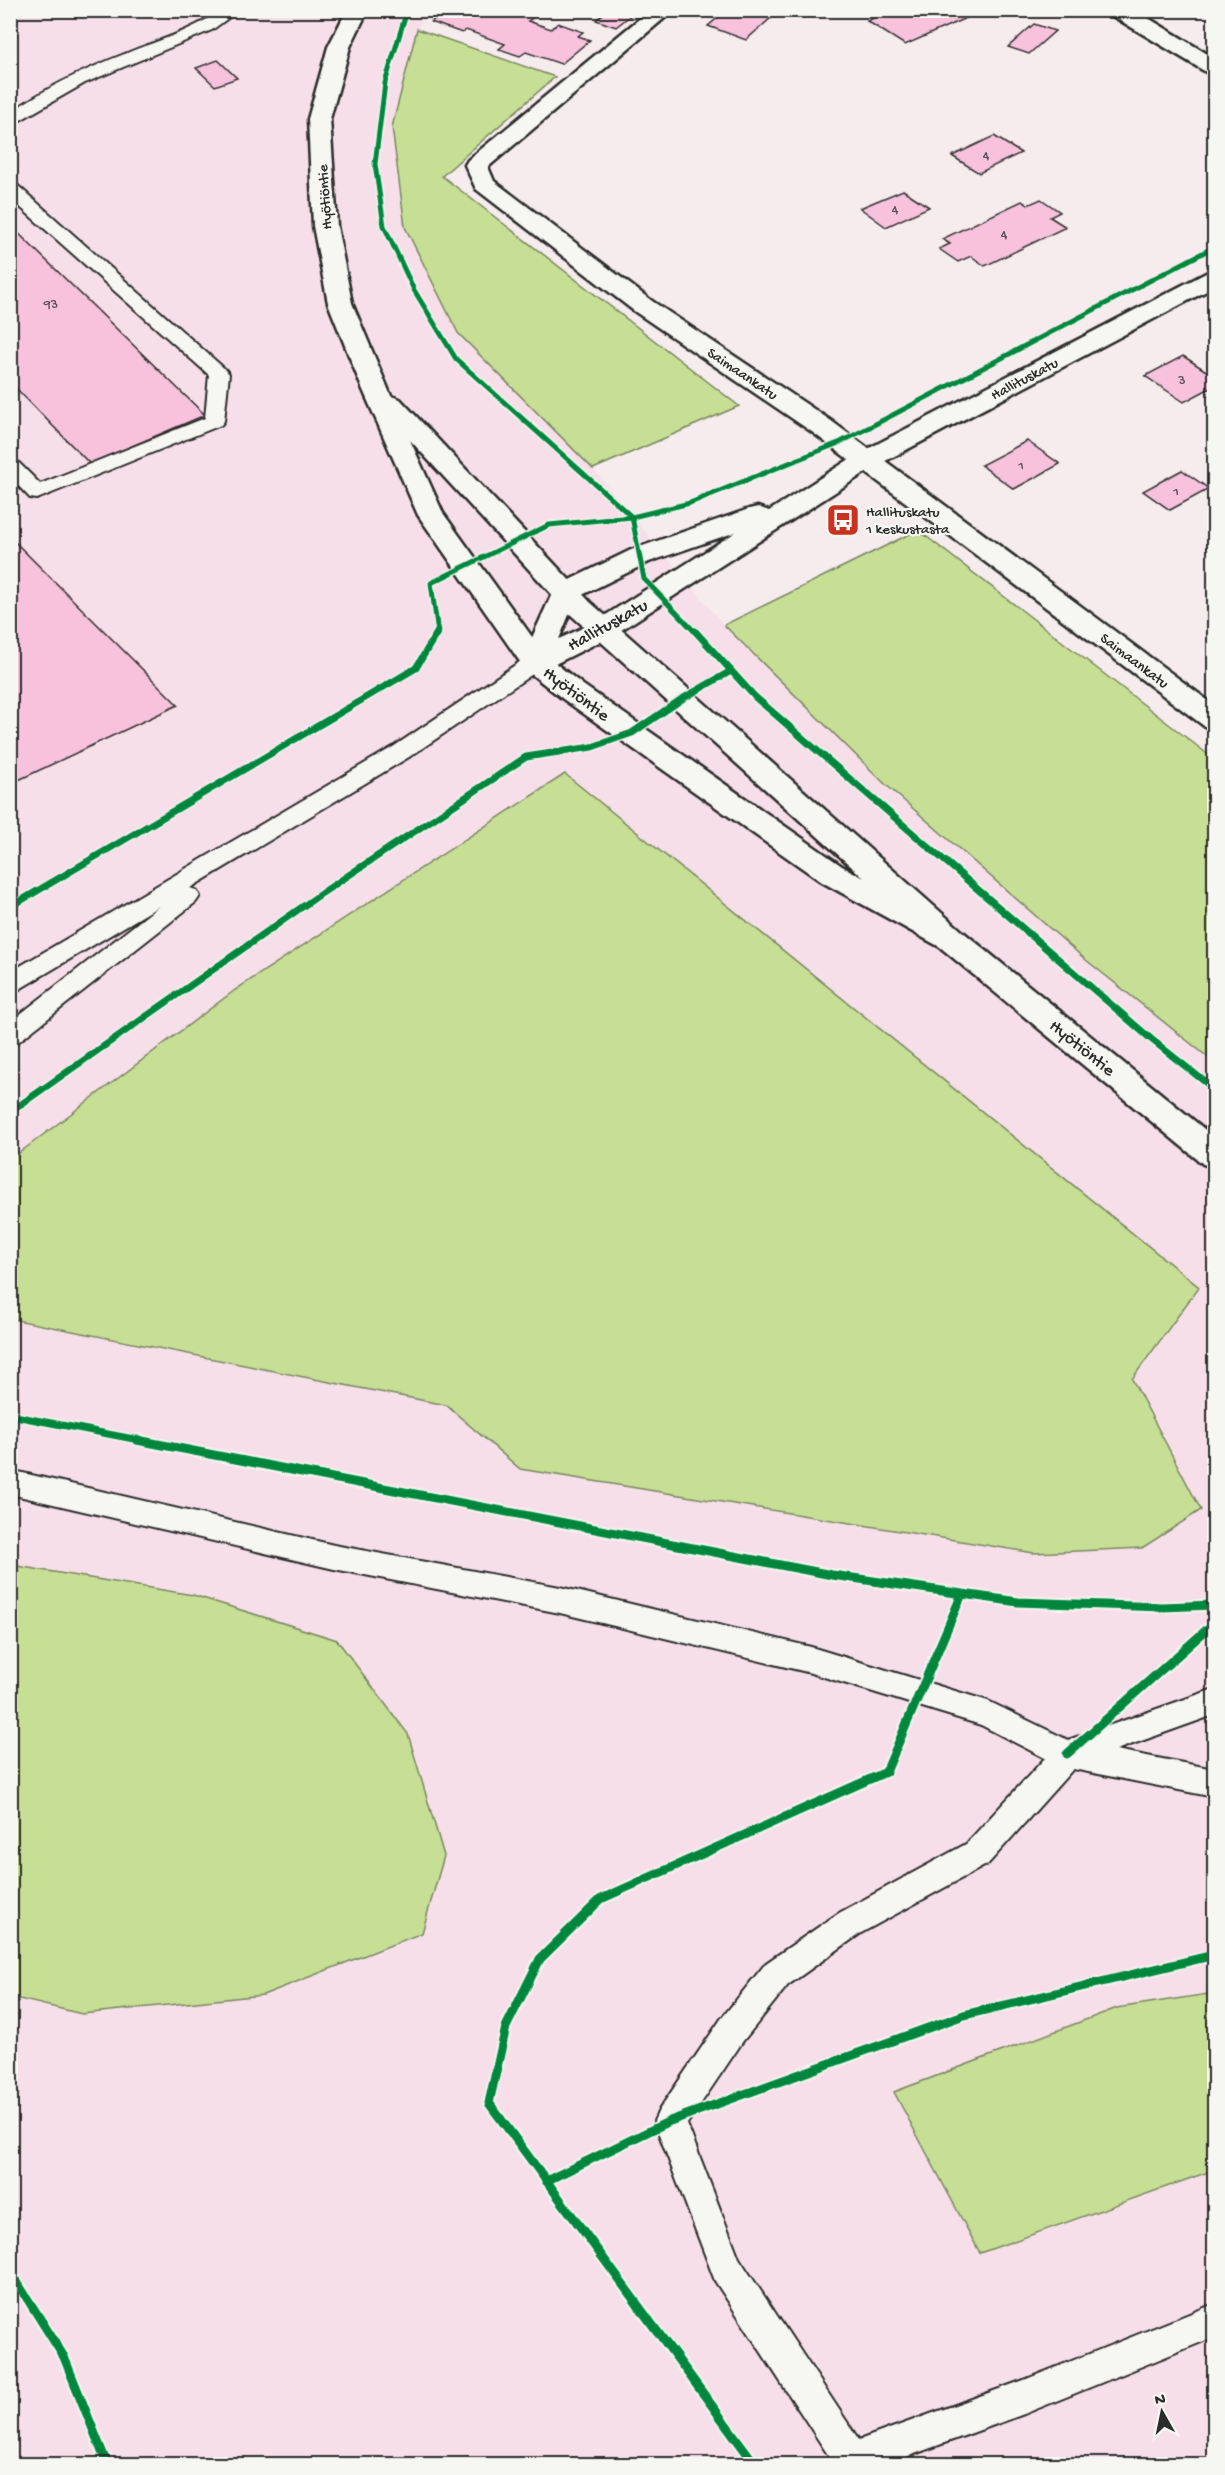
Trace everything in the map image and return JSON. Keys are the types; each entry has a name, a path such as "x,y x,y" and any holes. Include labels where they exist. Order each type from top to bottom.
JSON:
{"street":[{"name":"Hyötiöntie","path":"358,10 339,47 319,119 325,226 340,303 372,383 431,515 535,662 573,692 832,874 951,939"},
{"name":"Saimaankatu","path":"664,10 476,165 484,184 643,306 821,426 865,461 1215,719"},
{"path":"1119,10 1215,67"},
{"name":"Hallituskatu","path":"535,662 605,628 865,461 1215,278"},
{"name":"Hyötiöntie","path":"372,383 565,593 951,939 1215,1155"},
{"name":"Hallituskatu","path":"535,662 565,593 640,556 805,498"}],"lane":[{"path":"10,121 38,100 121,61 215,24 231,10"},
{"path":"10,188 219,374 214,421 37,493 10,465"},
{"path":"10,984 263,836 450,720 535,662"},
{"path":"10,1036 263,836"},
{"path":"10,1482 334,1557 560,1600 812,1660 988,1714 1067,1754 1215,1783"},
{"path":"1215,1702 1067,1754 976,1854 850,1923 777,1974 732,2030 670,2121 727,2269 853,2462 1215,2321"}],"shaded area":[{"path":"11,11 428,11 417,29 458,333 593,469 724,625 885,784 1086,960 1214,1062 1214,2464 11,2464"}],"green space":[{"path":"417,29 555,77 442,176 739,406 593,469 458,333 405,227 392,127"},
{"path":"918,530 1214,759 1214,1062 1086,960 885,784 724,625"},
{"path":"565,774 1199,1287 1132,1379 1201,1510 1142,1548 1034,1553 520,1469 446,1405 11,1319 11,1159 235,990"},
{"path":"11,1565 193,1595 337,1640 408,1734 444,1856 422,1933 263,1995 82,2014 11,1997"},
{"path":"1214,1993 1214,2170 980,2253 894,2092 1117,2008"}],"building":[{"path":"446,10 526,10 537,15 528,21 551,29 558,23 583,32 578,36 590,40 561,64 526,52 520,56 499,49 505,44 466,30 462,33 431,22"},
{"path":"608,10 635,12 616,27 596,20"},
{"path":"727,10 780,10 746,40 708,26"},
{"path":"877,10 984,10 905,45 867,21 882,14"},
{"path":"1034,24 1055,31 1029,54 1008,47"},
{"path":"218,60 237,78 215,86 196,68"},
{"path":"994,136 1021,153 979,173 952,156"},
{"path":"903,190 929,207 886,227 860,208"},
{"path":"1041,199 1060,212 1050,217 1066,227 985,266 971,256 958,262 939,249 950,244 942,239 1022,201 1028,205"},
{"path":"10,225 205,415 90,464 10,382"},
{"path":"1183,356 1214,376 1214,386 1184,402 1145,376"},
{"path":"1027,441 1060,464 1014,489 981,465"},
{"path":"1182,470 1209,489 1170,510 1143,491"},
{"path":"10,537 178,705 10,784"}],"cycle path":[{"path":"410,10 404,20 385,83 375,164 384,226 414,290 456,359 632,517 644,579 755,697 1151,1039 1214,1089"},
{"path":"10,907 416,668 438,632 431,583 549,525 632,517 690,503 841,442 1214,247"},
{"path":"10,1112 322,893 526,757 592,747 632,733 682,699 731,671"},
{"path":"10,1415 832,1575 1018,1602 1162,1607 1214,1605"},
{"path":"755,2464 489,2103 506,2027 540,1959 601,1899 886,1772 962,1594"},
{"path":"1067,1754 1214,1623"},
{"path":"546,2181 670,2121 964,2015 1214,1955"},
{"path":"10,2271 64,2357 107,2464"}],"place":[{"name":"Hallituskatu 1 keskustasta","path":"843,520"}]}
